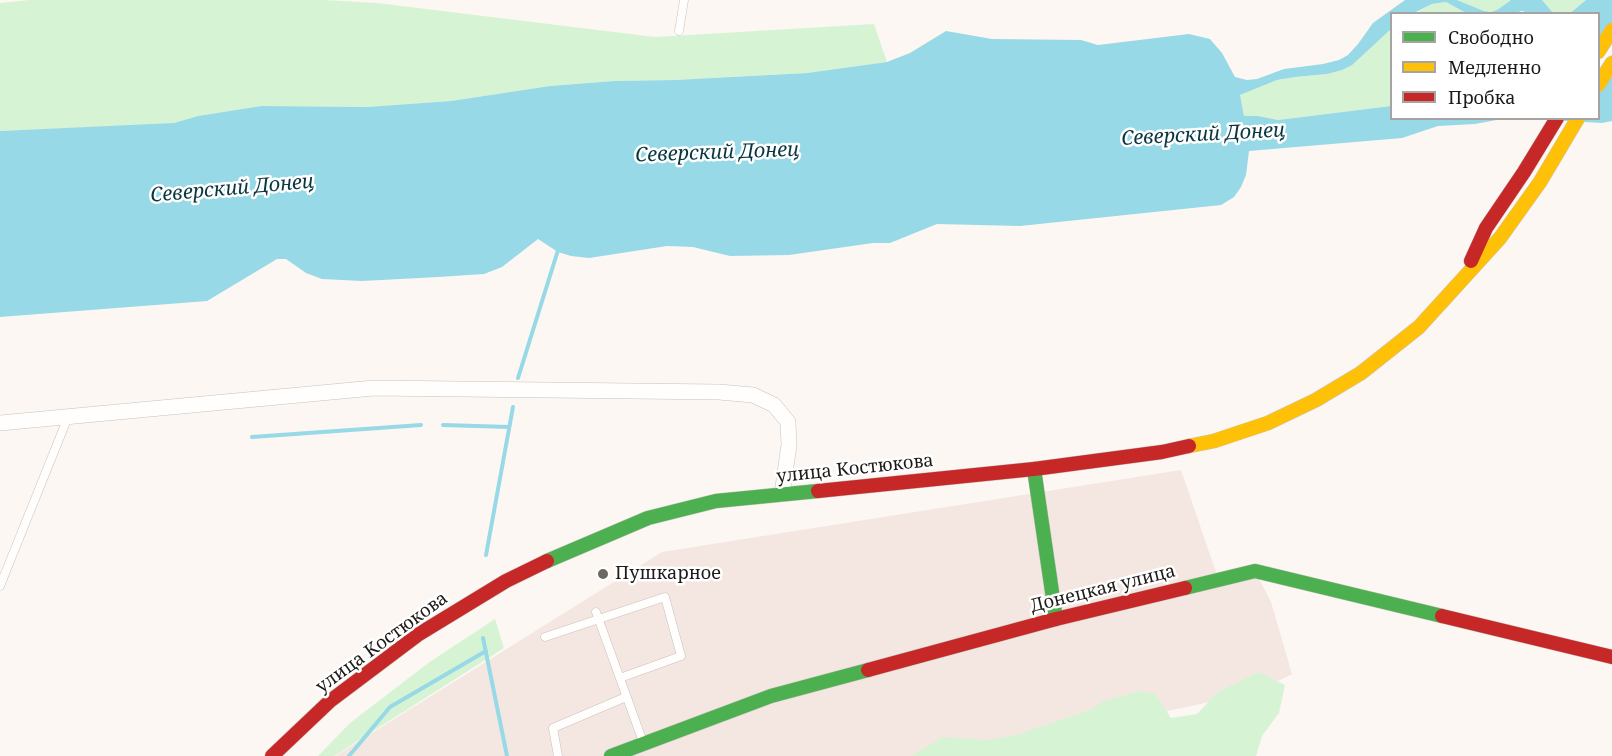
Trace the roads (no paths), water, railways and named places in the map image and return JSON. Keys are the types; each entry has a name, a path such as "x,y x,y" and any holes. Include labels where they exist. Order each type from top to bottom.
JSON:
{"main road":[{"path":"1600,50 1612,30"},
{"path":"1600,83 1612,63"},
{"name":"улица Костюкова","path":"1462,281 1486,228 1556,120"},
{"name":"улица Костюкова","path":"272,756 330,701 419,634 506,581 555,556 648,518 716,501 1034,469 1162,453 1214,441 1268,423 1316,400 1362,373 1419,327 1462,281 1500,238 1540,182 1577,120"},
{"path":"1034,469 1056,619"},
{"name":"Донецкая улица","path":"611,756 771,696 1056,619 1255,571 1612,657"}],"street":[{"path":"0,423 374,388 719,392 753,395 774,405 788,422 789,445 782,494"}],"lane":[{"path":"678,31 684,0"},
{"path":"0,586 68,416"},
{"path":"545,637 598,616 665,597 681,656 620,678"},
{"path":"598,616 643,743"},
{"path":"558,756 553,728 626,697"}],"water":[{"name":"Северский Донец","path":"1405,0 1457,0 1491,12 1464,12 1446,2 1432,4 1416,12 1390,12 1390,30 1352,65 1327,74 1277,80 1240,95 1244,116 1278,120 1390,106 1390,120 1497,120 1438,126 1402,138 1249,151 1246,175 1241,187 1234,197 1221,205 1020,226 937,224 890,243 873,243 789,255 730,256 693,247 667,246 589,258 558,252 538,239 502,267 484,274 438,277 362,281 322,279 306,273 286,259 277,259 207,301 0,317 0,131 174,123 198,116 261,106 367,107 451,101 550,86 614,81 807,73 887,62 910,53 946,31 992,39 1081,40 1098,45 1189,34 1210,39 1222,53 1235,77 1247,80 1257,79 1284,69 1339,60 1348,55 1373,23"},
{"path":"1511,0 1542,0 1552,12 1491,12"},
{"path":"1586,0 1612,0 1612,35 1600,36 1600,12 1571,12"},
{"path":"1612,78 1612,121 1602,123 1550,120 1600,120 1600,80"}],"waterway":[{"path":"518,378 559,247"},
{"path":"486,555 513,407"},
{"path":"252,437 421,425"},
{"path":"443,425 509,427"},
{"path":"483,638 507,756"},
{"path":"349,756 390,707 486,651"}],"place":[{"name":"Пушкарное","path":"603,574"}]}
